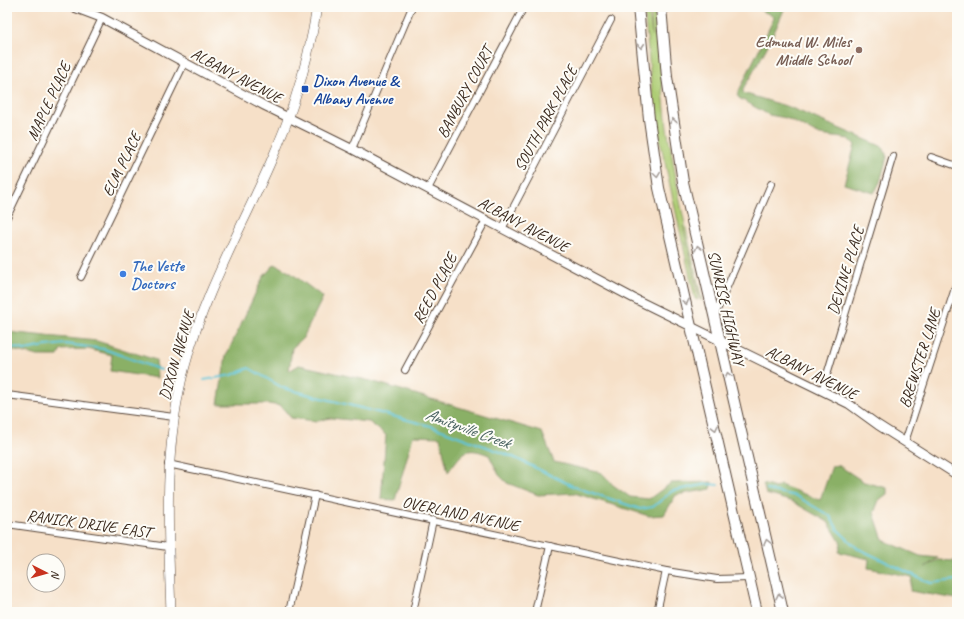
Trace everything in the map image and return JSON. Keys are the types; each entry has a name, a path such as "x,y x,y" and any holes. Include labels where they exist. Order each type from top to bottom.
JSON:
{"highway":[{"name":"SUNRISE HIGHWAY","path":"661,7 667,77 683,182 783,612"},
{"path":"638,8 649,119 659,188 757,612"}],"main road":[{"name":"DIXON AVENUE","path":"170,612 168,464 174,417 184,366 202,315 288,118 306,56 318,7"}],"street":[{"name":"ALBANY AVENUE","path":"73,7 102,18 288,118 428,189 692,328 849,404 878,425 957,475"},
{"path":"352,150 412,7"},
{"name":"BANBURY COURT","path":"428,189 524,7"},
{"name":"MAPLE PLACE","path":"7,216 102,18"},
{"name":"SOUTH PARK PLACE","path":"502,229 612,20"},
{"name":"ELM PLACE","path":"81,277 185,62"},
{"name":"DEVINE PLACE","path":"822,391 893,156"},
{"path":"931,157 957,166"},
{"path":"714,316 771,184"},
{"name":"REED PLACE","path":"405,370 486,220"},
{"name":"BREWSTER LANE","path":"906,442 957,282"},
{"path":"7,396 174,417"},
{"name":"OVERLAND AVENUE","path":"168,464 666,571 717,580 749,578"},
{"path":"289,612 315,495"},
{"path":"413,612 433,520"},
{"name":"RANICK DRIVE EAST","path":"7,524 168,547"},
{"path":"535,612 550,546"},
{"path":"657,612 666,571"}],"green space":[{"path":"644,7 648,7 652,36 651,7 654,7 667,128 681,206 702,301 700,299 683,226 698,300 695,299 660,140 652,91"},
{"path":"754,7 785,7 766,49 745,85 743,93 789,107 883,147 887,157 880,182 874,193 844,184 855,145 849,139 820,135 786,118 769,115 739,98 737,95 774,18"},
{"path":"275,264 291,273 323,297 303,338 292,348 289,371 299,365 371,381 542,432 554,462 602,473 613,485 630,497 649,499 671,483 712,482 711,489 676,495 664,515 649,516 574,493 538,495 507,483 499,475 489,455 481,452 469,451 465,453 457,460 448,472 440,437 413,436 395,500 381,499 386,435 369,422 331,418 316,421 291,418 281,406 268,404 218,404 226,356 263,277"},
{"path":"7,332 97,341 156,360 157,378 110,371 112,355 88,349 61,350 58,356 38,356 7,349"},
{"path":"838,465 864,482 887,488 887,494 879,500 874,513 883,540 920,556 938,558 925,567 938,560 957,561 957,599 910,591 912,577 868,568 869,559 839,552 841,543 828,522 793,502 766,494 763,484 775,488 780,485 820,500 832,466"}],"waterway":[{"name":"Amityville Creek","path":"7,346 25,350 66,344 104,349 161,370"},
{"name":"Amityville Creek","path":"204,380 232,375 249,368 283,388 431,426 511,456 575,487 640,509 653,507 672,491 708,484 718,485"},
{"name":"Amityville Creek","path":"767,490 796,496 830,516 838,530 857,548 924,580 931,583 957,580"}],"place":[{"name":"Edmund W. Miles Middle School","path":"859,50"},
{"name":"Dixon Avenue & Albany Avenue","path":"305,89"},
{"name":"The Vette Doctors","path":"123,274"}]}
